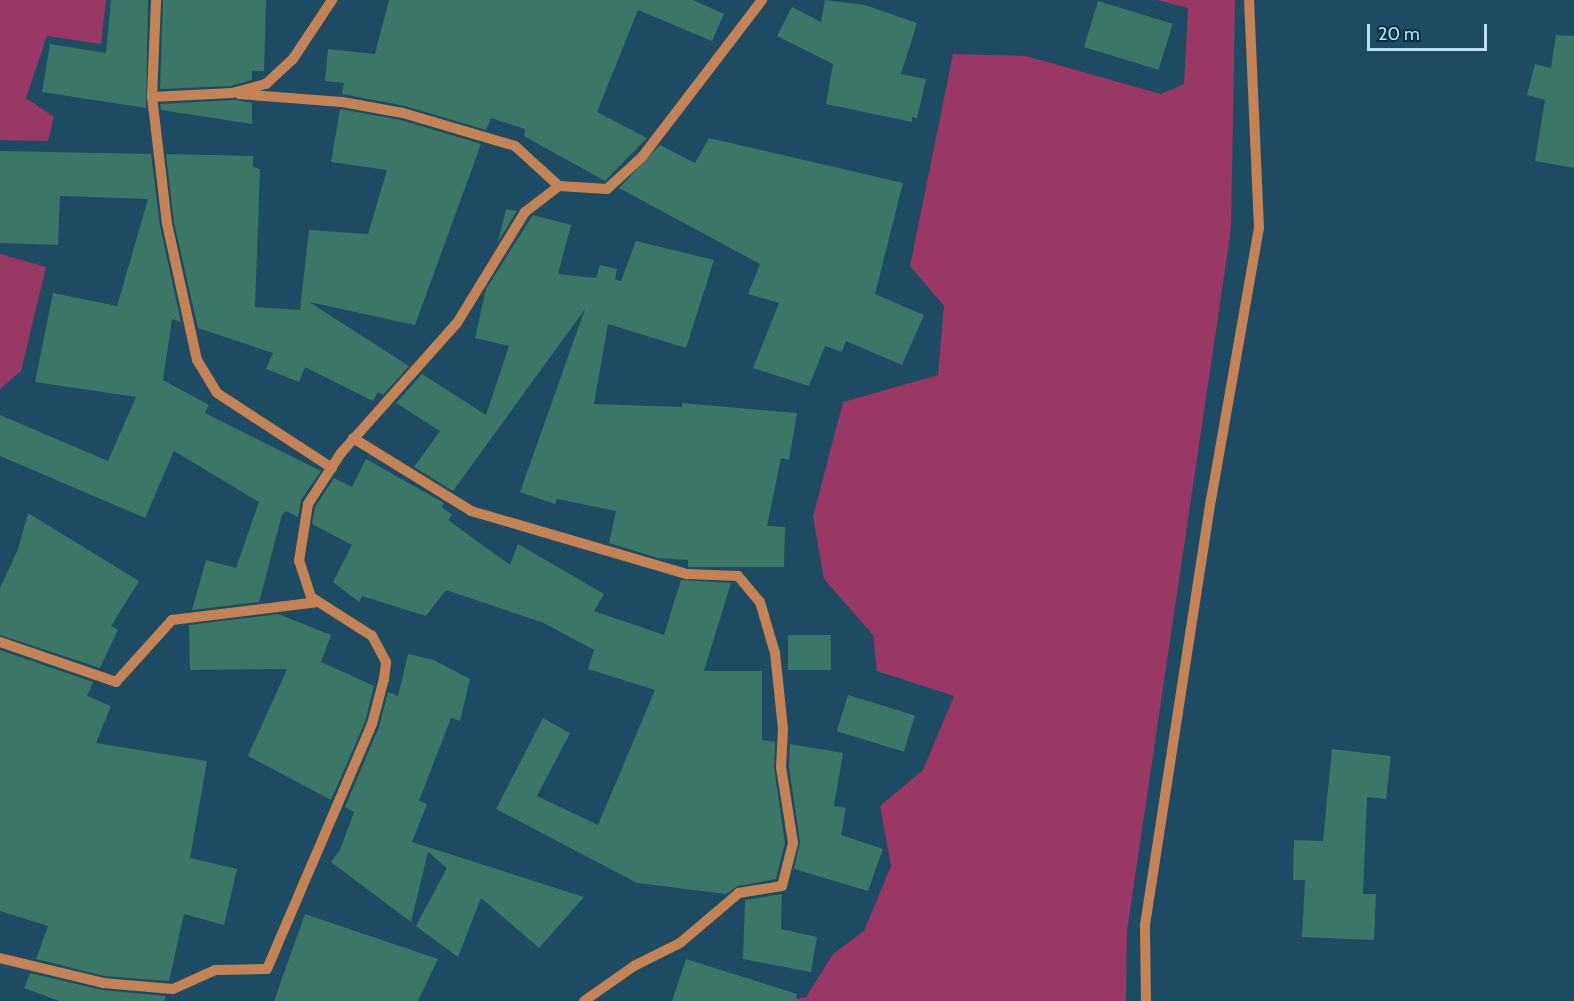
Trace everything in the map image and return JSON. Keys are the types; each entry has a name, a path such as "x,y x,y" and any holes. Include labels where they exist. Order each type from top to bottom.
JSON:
{"street":[{"path":"156,0 152,97 167,224 197,360 217,393 332,468"},
{"path":"232,93 266,84 286,65 332,0"},
{"path":"152,97 232,93 342,102 403,113 515,146 559,186 607,189 642,157 762,0"},
{"path":"1146,1001 1145,925 1209,512 1259,228 1249,0"},
{"path":"0,958 103,983 173,989 215,970 267,969 372,724 386,662 372,636 311,597 299,561 308,504 353,438 457,323 525,212 559,186"},
{"path":"353,438 471,511 687,574 738,576 760,602 775,653 783,729 782,767 793,843 782,886 739,894 680,943 634,966 584,1001"},
{"path":"0,642 116,682 172,620 318,602"}],"shaded area":[{"path":"0,0 106,0 101,44 47,36 26,98 54,117 48,141 0,140"},
{"path":"1157,0 1235,0 1231,229 1127,931 1126,1001 786,1001 806,997 833,954 864,931 891,866 880,806 923,770 954,696 877,671 873,635 824,579 813,517 843,402 938,375 944,306 910,266 953,54 1026,56 1161,94 1184,84 1188,8"},
{"path":"0,254 46,267 21,371 0,389"}],"building":[{"path":"111,0 148,0 146,108 42,92 50,44 106,53"},
{"path":"163,0 266,0 264,71 252,71 252,80 231,86 160,89"},
{"path":"389,0 693,0 724,14 712,41 638,10 597,112 647,138 605,181 524,136 525,129 491,118 486,130 405,106 342,94 344,83 325,81 328,49 375,54"},
{"path":"825,0 865,5 917,23 901,74 926,79 917,118 912,117 912,122 826,104 833,64 777,36 792,7 821,22"},
{"path":"1098,1 1173,24 1159,70 1084,47"},
{"path":"1556,35 1574,36 1574,168 1535,161 1545,100 1527,95 1535,64 1551,68"},
{"path":"235,100 252,103 252,124 161,110 160,104"},
{"path":"340,109 401,120 481,144 415,325 309,302 409,366 383,395 378,392 373,401 305,367 299,382 266,369 273,353 198,328 174,223 166,154 253,156 253,167 260,169 255,307 300,310 309,230 368,234 387,170 331,162"},
{"path":"709,138 903,183 875,294 924,315 902,365 846,341 842,352 825,346 809,386 753,368 779,303 748,294 760,264 619,188 660,145 695,163"},
{"path":"0,151 151,154 160,226 181,322 172,319 163,380 209,405 205,413 321,471 301,500 298,517 286,511 282,515 259,602 192,610 206,560 236,568 259,502 174,451 145,518 0,456 0,415 108,461 136,397 35,382 53,293 117,306 148,199 60,196 58,245 0,243"},
{"path":"506,209 517,211 498,242"},
{"path":"533,215 571,225 558,274 596,278 600,265 617,269 615,280 621,281 636,241 714,260 686,348 608,324 594,404 682,407 682,403 797,413 789,460 781,458 767,526 785,527 784,567 688,567 688,560 658,558 609,543 616,511 557,499 555,504 520,492 585,309 453,491 414,467 440,431 396,403 422,374 486,415 509,346 475,338 486,289"},
{"path":"366,459 444,503 442,507 452,515 448,520 510,565 518,544 604,594 594,611 664,635 681,580 731,583 704,671 762,671 762,740 775,742 774,768 785,843 776,879 738,886 726,894 637,883 496,809 543,718 570,733 537,796 598,825 655,690 588,669 594,650 544,623 446,590 426,616 362,596 359,602 333,582 352,545 312,524 315,507 334,478 352,487"},
{"path":"28,513 139,581 111,626 118,630 100,668 0,635 0,588 18,549"},
{"path":"278,614 331,635 321,662 374,686 365,722 331,800 248,756 287,669 190,670 189,625"},
{"path":"788,635 831,635 831,670 788,670"},
{"path":"0,650 93,682 87,696 111,706 96,743 207,761 190,858 237,869 224,925 184,914 169,981 104,976 36,959 48,926 0,911"},
{"path":"408,654 434,660 470,679 460,721 451,718 419,801 427,804 412,842 584,897 539,948 481,898 458,957 416,926 447,868 428,852 411,922 331,862 340,850 354,812 345,807 379,727 388,692 398,696"},
{"path":"848,695 915,715 904,752 837,731"},
{"path":"790,744 843,753 834,806 846,808 841,835 883,849 868,891 794,869 800,842 789,767"},
{"path":"1332,749 1391,756 1386,799 1367,797 1363,894 1376,894 1374,940 1302,937 1305,880 1293,880 1294,840 1323,841"},
{"path":"782,894 781,929 817,937 811,972 743,959 745,900"},
{"path":"305,914 438,959 418,1001 274,1001"},
{"path":"686,959 797,994 796,1001 672,1001"},
{"path":"30,973 102,990 166,996 164,1001 59,1001 24,988"}]}
